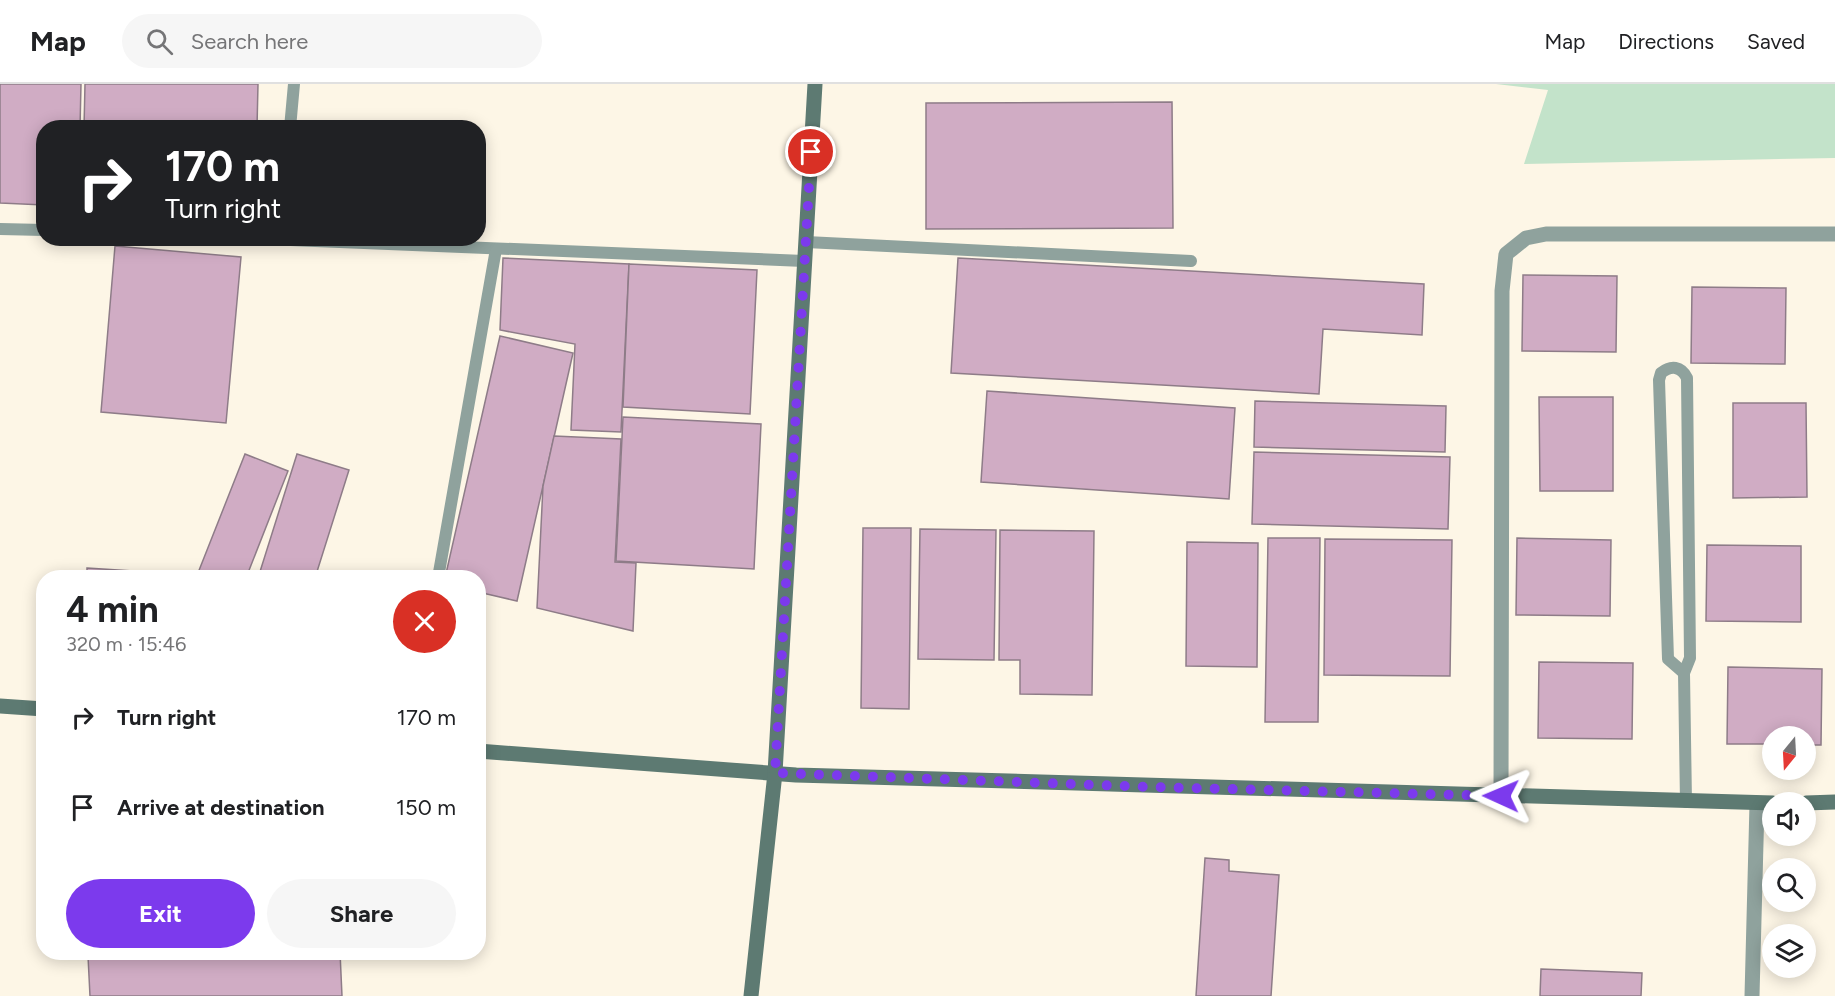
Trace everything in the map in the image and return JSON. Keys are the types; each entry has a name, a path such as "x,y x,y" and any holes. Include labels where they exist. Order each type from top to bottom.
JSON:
{"street":[{"path":"751,996 775,773 815,84"},
{"path":"1501,796 1502,291 1506,254 1526,238 1546,234 1835,234"},
{"path":"0,706 36,708"},
{"path":"486,752 775,773 1151,787 1762,804"},
{"path":"1816,802 1835,802"},
{"path":"1752,996 1762,846"}],"lane":[{"path":"291,120 294,84"},
{"path":"0,229 36,230"},
{"path":"806,242 1191,261"},
{"path":"431,246 804,261"},
{"path":"439,570 496,249"},
{"path":"1684,673 1668,659 1659,380 1661,373 1674,367 1687,378 1690,658 1684,673 1686,802"}],"green space":[{"path":"1496,84 1835,84 1835,158 1524,164 1548,90"}],"building":[{"path":"0,84 81,84 80,120 36,120 36,205 0,203"},
{"path":"85,84 258,84 257,120 84,120"},
{"path":"1172,102 1173,228 926,229 926,103"},
{"path":"115,246 241,257 226,423 101,412"},
{"path":"503,258 629,264 621,432 571,430 575,344 500,330"},
{"path":"958,258 1424,284 1422,335 1323,329 1319,394 951,373"},
{"path":"629,264 757,270 750,414 623,407"},
{"path":"1523,275 1617,276 1616,352 1522,351"},
{"path":"1692,287 1786,288 1785,364 1691,363"},
{"path":"500,336 573,353 517,601 486,594 486,570 447,570"},
{"path":"987,391 1235,408 1229,499 981,482"},
{"path":"1539,397 1613,397 1613,491 1540,491"},
{"path":"1255,401 1446,406 1445,452 1254,447"},
{"path":"1733,403 1806,403 1807,497 1733,498"},
{"path":"623,417 761,424 754,569 616,561"},
{"path":"554,436 621,439 615,562 636,563 633,631 537,608 543,486"},
{"path":"1254,452 1450,457 1448,529 1252,524"},
{"path":"245,454 288,471 249,570 199,570"},
{"path":"297,454 349,470 318,570 261,570"},
{"path":"863,528 911,528 909,709 861,708"},
{"path":"920,529 996,530 994,660 918,659"},
{"path":"1000,530 1094,531 1092,695 1020,694 1020,660 999,660"},
{"path":"1268,538 1320,538 1318,722 1265,722"},
{"path":"1517,538 1611,540 1610,616 1516,615"},
{"path":"1325,539 1452,540 1450,676 1324,675"},
{"path":"1187,542 1258,543 1257,667 1186,666"},
{"path":"1707,545 1801,546 1801,622 1706,621"},
{"path":"87,568 118,570 87,570"},
{"path":"1539,662 1633,663 1632,739 1538,738"},
{"path":"1728,667 1822,669 1821,745 1816,745 1816,726 1762,726 1762,744 1727,744"},
{"path":"1205,858 1229,860 1229,871 1279,875 1271,996 1196,996"},
{"path":"88,960 340,960 342,996 90,996"},
{"path":"1541,969 1642,973 1641,996 1540,996"}],"route":[{"path":"811,152 775,773 1151,787 1501,796"}]}
